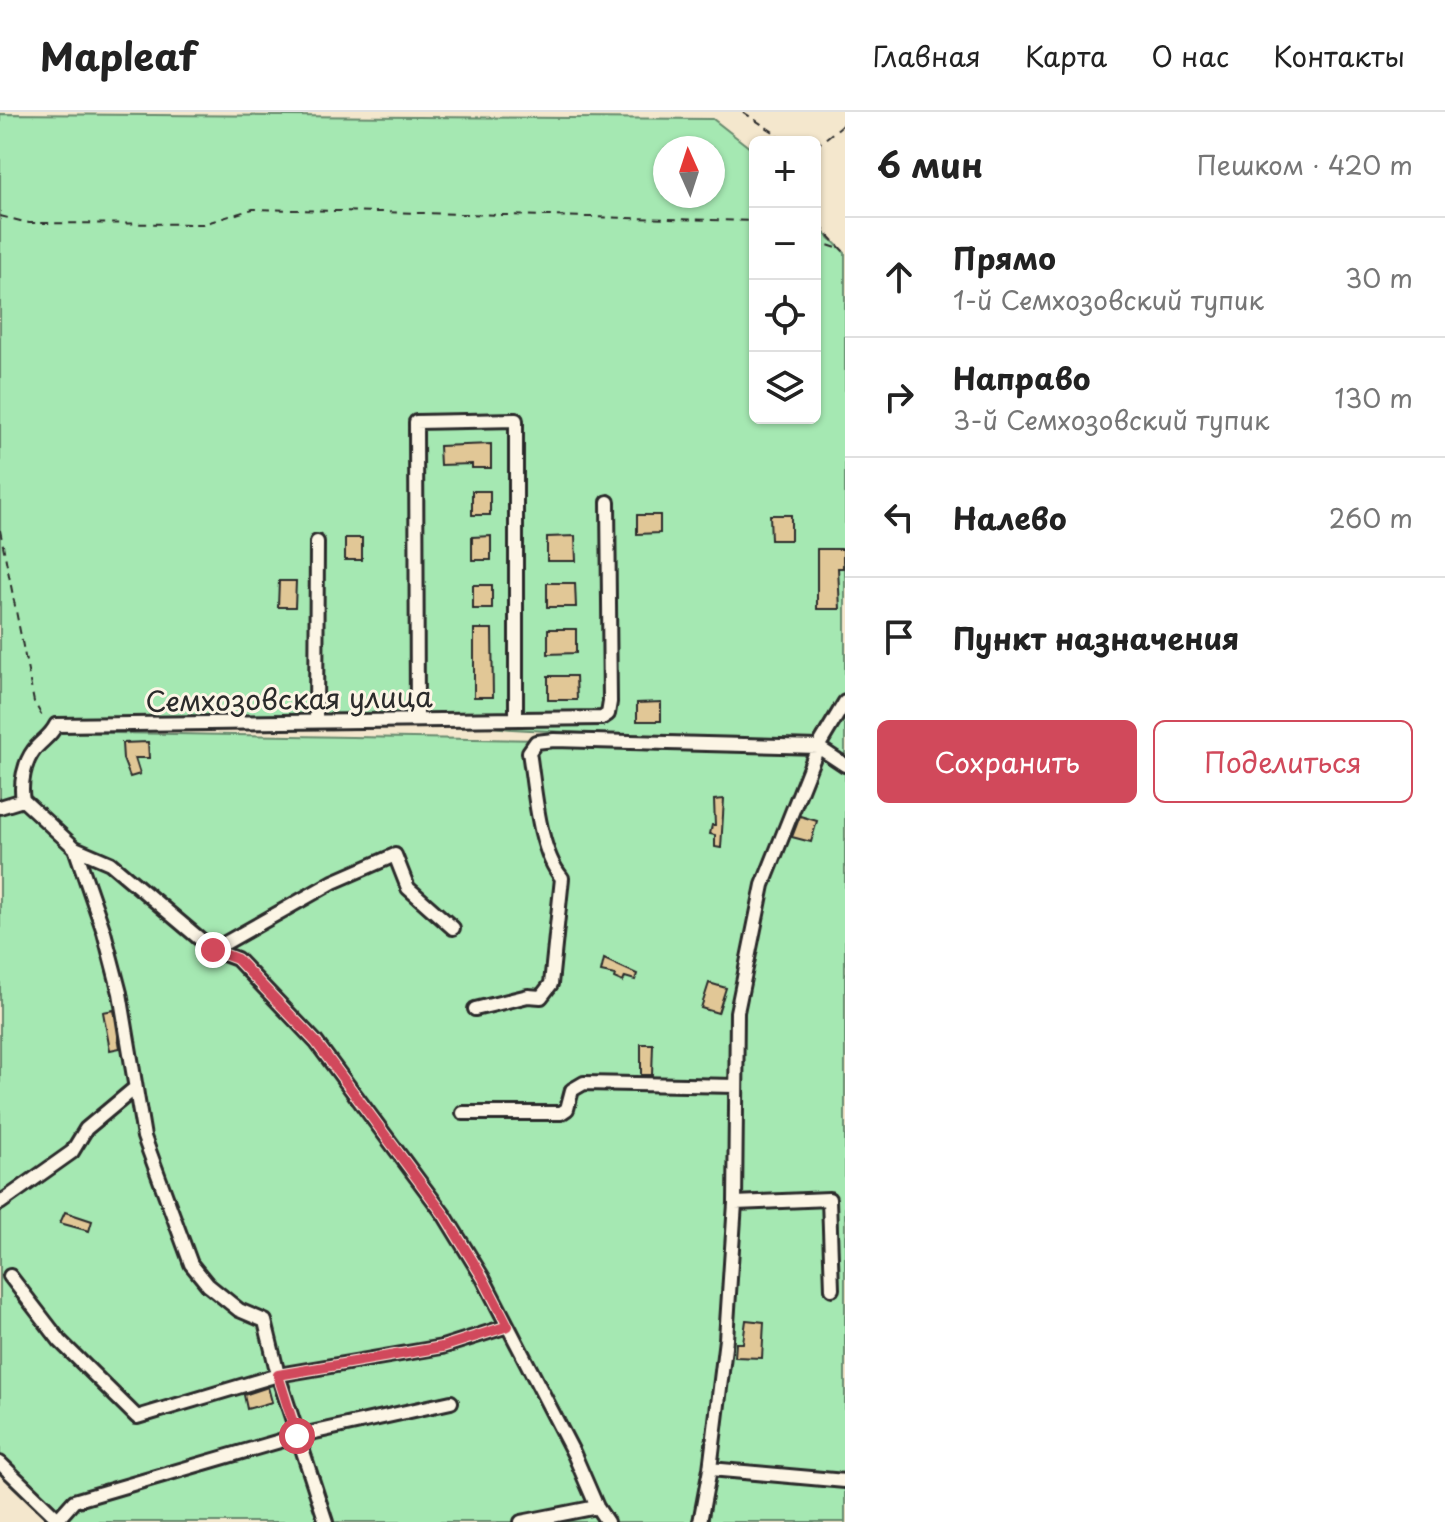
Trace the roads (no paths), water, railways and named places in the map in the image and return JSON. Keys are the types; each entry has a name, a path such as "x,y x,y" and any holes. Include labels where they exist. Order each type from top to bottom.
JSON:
{"street":[{"path":"417,720 416,422 516,420 516,719"},
{"name":"Семхозовская улица","path":"23,800 20,785 32,752 53,732 56,725 602,718 608,714 610,702 608,502"},
{"path":"316,721 317,542"},
{"path":"700,1522 710,1469 726,1339 735,1203 737,1012 763,885 818,747 845,702"},
{"path":"475,1009 528,996 541,997 551,984 562,878 553,867 545,842 529,752 536,742 818,747 845,765"},
{"path":"0,807 23,800 75,848 110,863 213,950 237,959 316,1042 445,1216 483,1278 607,1522"},
{"path":"75,848 104,932 120,993 144,1137 191,1264 208,1285 239,1310 265,1321 278,1375 326,1522"},
{"path":"213,950 333,882 395,855 408,888 453,928"},
{"path":"463,1113 561,1113 567,1109 572,1090 584,1083 736,1086"},
{"path":"0,1203 72,1152 86,1129 135,1088"},
{"path":"735,1203 829,1199 832,1289"},
{"path":"10,1276 60,1341 137,1417 278,1375 442,1347 508,1326"},
{"path":"0,1463 59,1520 74,1501 297,1436 451,1402"},
{"path":"710,1469 845,1481"},
{"path":"521,1522 597,1507"}]}
